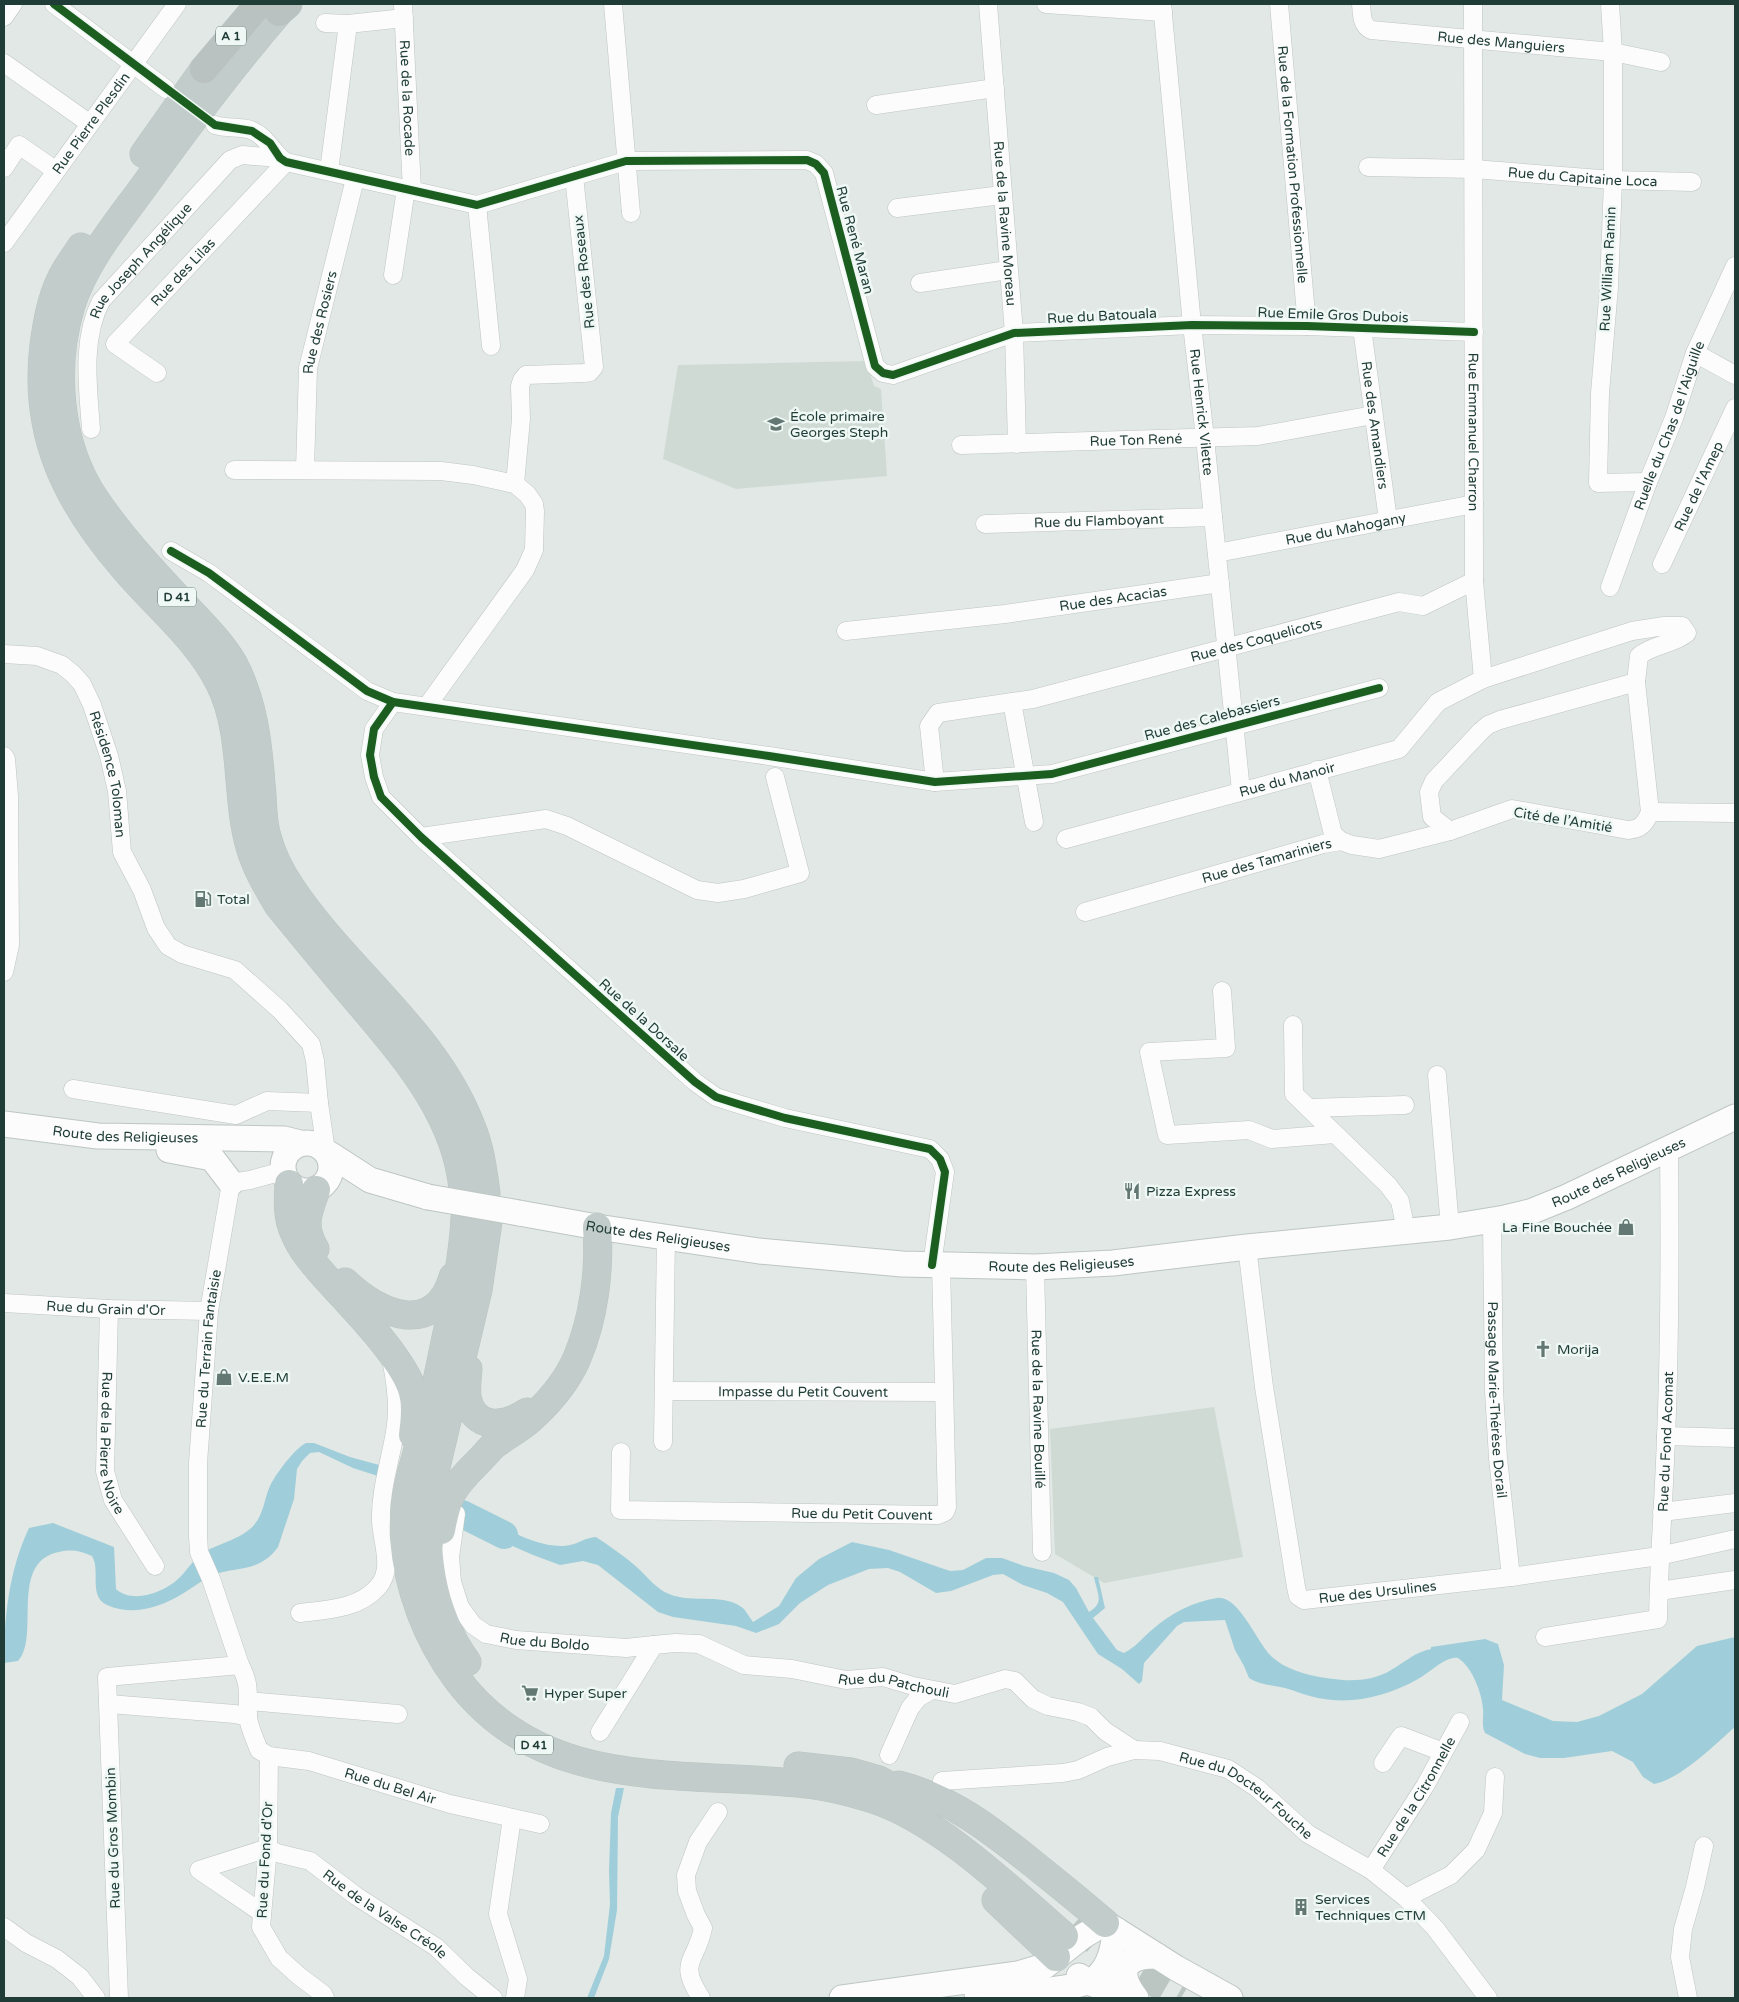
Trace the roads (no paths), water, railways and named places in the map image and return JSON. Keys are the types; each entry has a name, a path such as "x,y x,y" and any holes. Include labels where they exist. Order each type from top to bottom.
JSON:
{"highway":[{"path":"204,69 248,4"},
{"name":"A 1","path":"204,69 278,6"},
{"name":"D 41","path":"204,69 101,214 60,280 47,321 41,373 42,400 47,432 64,477 81,513 126,570 195,647 220,685 231,716 250,847 260,874 278,905 421,1080 436,1105 475,1191 480,1155 471,1125 451,1085 433,1057 292,889 273,857 265,829 254,722 245,691 233,663 214,636 132,548 94,497 77,465 68,439 63,416 61,374 64,332 72,301 92,261 201,106 278,6"},
{"path":"286,1176 290,1220 299,1243 313,1262 389,1350 411,1387 414,1404 414,1422 406,1499"},
{"path":"320,1187 306,1221 313,1246 332,1270 349,1286 384,1310 401,1315 423,1314 443,1299 450,1286 472,1227"},
{"name":"D 41","path":"472,1227 478,1290 432,1484 427,1514 428,1550 432,1583 449,1633 476,1675 508,1707 546,1732 570,1744 615,1754 738,1764 820,1768 851,1772 879,1780 947,1817 1022,1876 1065,1938"},
{"name":"D 41","path":"472,1227 455,1294 434,1397 406,1499 404,1539 411,1581 431,1639 446,1665 463,1688 505,1727 533,1744 557,1755 596,1766 659,1774 810,1784 858,1802 899,1823 1065,1938"},
{"path":"432,1583 447,1500 452,1490 494,1446 534,1416 555,1393 577,1359 592,1306 598,1248 597,1227"},
{"path":"478,1290 466,1387 467,1399 471,1409 481,1419 494,1424 509,1422 555,1393"},
{"path":"468,1472 494,1424"},
{"path":"879,1780 917,1790 960,1810 992,1831 1080,1900 1111,1927"}],"main road":[{"name":"Route des Religieuses","path":"4,1124 98,1136 284,1139 316,1148 370,1180 428,1197 597,1227 760,1251 894,1263 1035,1267 1113,1263 1492,1222 1530,1212 1735,1117"},
{"path":"98,1136 212,1158 241,1182"},
{"path":"249,1139 276,1157 286,1176 302,1191 320,1187 331,1173 331,1160 316,1148 290,1150 284,1160 286,1176"},
{"name":"Route des Religieuses","path":"320,1187 370,1180"},
{"path":"1044,1991 1088,1982 1098,1976 1108,1963 1111,1927"},
{"path":"842,1998 1018,1974 1038,1969 1065,1938 1082,1936 1111,1927 1230,1998"},
{"path":"1065,1938 1088,1982 1132,1998"},
{"path":"1136,1998 1125,1981 1125,1971 1128,1964 1141,1956 1157,1956"},
{"path":"875,1994 974,1994 1044,1991 1109,1998"}],"street":[{"path":"4,17 13,4"},
{"path":"54,4 166,89"},
{"name":"Rue Pierre Plesdin","path":"4,243 89,123 177,4"},
{"path":"612,4 631,213"},
{"name":"Rue de la Ravine Moreau","path":"988,4 1014,333 1017,444"},
{"path":"1046,4 1163,8"},
{"name":"Rue de la Formation Professionnelle","path":"1279,4 1307,326"},
{"name":"Rue des Manguiers","path":"1361,4 1363,22 1366,28 1371,30 1473,41 1614,52 1661,62"},
{"name":"Rue Emmanuel Charron","path":"1473,4 1474,581 1484,679"},
{"name":"Rue William Ramin","path":"1610,4 1614,52 1613,180 1609,287 1600,393 1598,483 1648,482"},
{"name":"Rue Henrick Vilette","path":"1163,8 1192,325 1241,791"},
{"path":"325,23 348,24 404,11"},
{"name":"Rue de la Rocade","path":"393,275 409,190 404,11"},
{"path":"329,171 348,24"},
{"path":"4,63 89,123"},
{"path":"876,105 995,88"},
{"path":"215,125 252,131 270,143 283,160"},
{"path":"4,168 19,145 55,170"},
{"name":"Rue Joseph Angélique","path":"91,429 88,354 91,329 95,313 101,301 230,160 242,155 283,160 477,205"},
{"name":"Rue des Lilas","path":"157,373 115,344 283,160"},
{"name":"Rue René Maran","path":"477,205 626,161 806,160 816,164 824,173 876,366 883,373 893,375 1014,333"},
{"name":"Rue du Capitaine Loca","path":"1368,167 1474,169 1613,180 1692,182"},
{"name":"Rue des Roseaux","path":"515,484 519,454 520,386 522,380 526,375 584,374 590,372 594,367 574,176"},
{"name":"Rue des Rosiers","path":"305,469 308,368 355,178"},
{"path":"898,208 1002,195"},
{"path":"477,205 491,346"},
{"name":"Ruelle du Chas de l'Aiguille","path":"1610,587 1648,482 1674,418 1695,353 1735,266"},
{"path":"920,283 1008,270"},
{"name":"Rue Emile Gros Dubois","path":"1192,325 1307,326 1474,332"},
{"name":"Rue du Batouala","path":"1014,333 1192,325"},
{"name":"Rue des Amandiers","path":"1362,328 1388,520"},
{"path":"1695,353 1735,375"},
{"name":"Rue de l'Amep","path":"1662,564 1735,408"},
{"name":"Rue Ton René","path":"962,446 1258,436 1373,415"},
{"path":"234,470 441,471 473,475 515,484 527,494 534,504 534,550 532,557 525,570 427,706"},
{"name":"Rue du Mahogany","path":"1217,554 1474,504"},
{"name":"Rue du Flamboyant","path":"985,524 1213,517"},
{"name":"Rue des Calebassiers","path":"171,551 208,573 367,691 393,702 935,782 1052,774 1379,688"},
{"name":"Rue des Coquelicots","path":"935,782 929,726 938,714 1033,699 1226,646 1399,602 1423,606 1474,581"},
{"name":"Rue des Acacias","path":"846,631 1005,614 1220,583"},
{"path":"1484,679 1632,631 1664,626 1682,626 1687,633 1680,639 1650,649 1639,656 1636,682 1650,812 1735,813"},
{"name":"Résidence Toloman","path":"4,654 37,656 62,666 82,684 92,705 111,765 117,791 122,852 142,890 156,928 168,946 182,954 235,970 280,1010 311,1044 315,1061 319,1103 316,1148"},
{"name":"Rue du Manoir","path":"1066,839 1399,749 1438,702 1484,679"},
{"path":"1450,830 1432,817 1430,792 1434,781 1488,725 1636,682"},
{"name":"Rue de la Dorsale","path":"393,702 374,729 370,755 374,777 381,797 420,837 695,1082 716,1096 785,1118 930,1149 940,1159 944,1172 936,1265"},
{"path":"1012,702 1034,822"},
{"path":"4,756 6,759 10,944 4,972"},
{"path":"1316,770 1333,834 1341,841"},
{"path":"420,837 546,819 568,826 697,890 718,893 744,889 800,874 775,777"},
{"name":"Cité de l’Amitié","path":"1450,830 1512,809 1628,830 1637,829 1645,823 1650,812"},
{"name":"Rue des Tamariniers","path":"1085,912 1341,841 1352,845 1379,849 1450,830"},
{"path":"1222,991 1226,1048 1149,1052 1167,1135 1249,1130 1272,1139 1335,1134"},
{"path":"1293,1025 1294,1094 1388,1185 1400,1202 1406,1231"},
{"path":"1437,1075 1450,1227"},
{"path":"74,1089 236,1115 267,1100 319,1103"},
{"path":"1309,1108 1405,1105"},
{"name":"Rue du Fond Acomat","path":"1545,1637 1658,1618 1659,1556 1666,1436 1670,1222 1669,1149"},
{"path":"241,1182 286,1176"},
{"name":"Rue du Terrain Fantaisie","path":"240,1665 199,1544 198,1462 209,1311 241,1182"},
{"name":"Passage Marie-Thérèse Dorail","path":"1492,1222 1494,1391 1498,1458 1510,1577"},
{"path":"663,1442 666,1236"},
{"name":"Rue des Ursulines","path":"1247,1247 1264,1387 1298,1596 1304,1600 1510,1577 1659,1556 1735,1539"},
{"name":"Rue du Petit Couvent","path":"621,1452 620,1510 938,1515 945,1512 947,1507 943,1392 936,1265"},
{"name":"Rue de la Ravine Bouillé","path":"1035,1267 1042,1552"},
{"name":"Rue du Grain d'Or","path":"4,1303 110,1309 209,1311"},
{"name":"Rue de la Pierre Noire","path":"110,1309 105,1471 113,1500 155,1566"},
{"path":"300,1613 338,1610 366,1596 377,1588 383,1579 387,1566 381,1522 382,1500 396,1430 395,1380 385,1338 392,1320 401,1315"},
{"name":"Impasse du Petit Couvent","path":"664,1391 943,1392"},
{"path":"1666,1436 1735,1438"},
{"name":"Rue du Boldo","path":"468,1472 457,1508 450,1557 452,1582 460,1607 472,1625 486,1634 516,1640 626,1648 675,1643 699,1644 721,1655"},
{"path":"1662,1512 1735,1503"},
{"path":"1659,1591 1735,1580"},
{"path":"600,1732 654,1645"},
{"name":"Rue du Patchouli","path":"721,1655 744,1665 792,1669 846,1680 883,1677 913,1686 955,1694 1005,1679 1015,1681 1033,1699 1048,1706 1078,1712 1091,1718 1105,1731 1134,1750"},
{"path":"240,1665 246,1677 248,1709 259,1750 268,1756"},
{"name":"Rue du Gros Mombin","path":"119,1998 107,1678 240,1665"},
{"path":"889,1755 910,1708 919,1697 932,1690"},
{"path":"108,1704 235,1714 248,1709 398,1714"},
{"name":"Rue de la Citronnelle","path":"1371,1870 1425,1786 1460,1722"},
{"path":"1383,1763 1401,1736 1444,1752"},
{"name":"Rue du Docteur Fouche","path":"942,1781 1063,1773 1078,1770 1107,1757 1134,1750 1160,1751 1228,1769 1257,1788 1308,1834 1371,1870 1406,1898 1435,1928 1488,1998"},
{"name":"Rue du Bel Air","path":"268,1756 309,1761 450,1804 540,1824"},
{"name":"Rue du Fond d'Or","path":"268,1756 268,1848 261,1927 279,1958 298,1976 324,1994 325,1998"},
{"path":"1406,1898 1451,1875 1476,1850 1493,1813 1495,1777"},
{"path":"701,1998 692,1984 688,1969 703,1928 687,1891 686,1875 698,1842 718,1812"},
{"path":"512,1818 498,1914 518,1979 515,1998"},
{"path":"1688,1998 1680,1957 1683,1929 1704,1846"},
{"path":"262,1913 199,1870 268,1848"},
{"name":"Rue de la Valse Créole","path":"268,1848 277,1853 310,1861 356,1896 436,1947 467,1977 493,1998"},
{"path":"4,1927 80,1977 96,1998"}],"water":[{"path":"306,1443 314,1443 350,1457 383,1466 381,1477 353,1468 319,1452 310,1453 297,1469 294,1499 278,1547 271,1555 256,1565 210,1576 181,1595 150,1608 140,1610 118,1609 101,1601 96,1589 92,1556 68,1551 59,1552 44,1559 34,1570 30,1585 27,1635 24,1650 18,1661 4,1663 5,1629 12,1577 29,1528 53,1523 114,1547 116,1589 130,1596 147,1595 172,1584 201,1554 249,1530 260,1516 268,1491 276,1475 291,1456"},
{"path":"472,1509 504,1528 539,1543 568,1546 596,1537 613,1548 640,1570 653,1584 665,1592 678,1597 719,1599 737,1604 744,1609 753,1622 779,1606 796,1578 819,1559 852,1542 889,1550 950,1571 963,1570 986,1558 1002,1558 1024,1566 1054,1573 1069,1580 1076,1588 1089,1612 1097,1605 1099,1597 1094,1577 1098,1577 1105,1608 1093,1618 1117,1650 1124,1653 1175,1613 1199,1602 1217,1598 1225,1599 1233,1604 1272,1657 1296,1671 1324,1678 1362,1680 1386,1673 1415,1655 1431,1649 1431,1647 1485,1639 1498,1644 1504,1665 1502,1700 1553,1721 1577,1722 1599,1716 1642,1694 1697,1646 1735,1637 1735,1727 1686,1769 1675,1776 1654,1784 1643,1777 1633,1762 1612,1751 1564,1758 1540,1758 1525,1754 1485,1733 1482,1703 1478,1688 1468,1668 1458,1658 1448,1660 1407,1685 1382,1694 1357,1700 1318,1698 1249,1678 1235,1650 1225,1620 1184,1622 1177,1626 1144,1663 1142,1681 1139,1684 1122,1669 1098,1654 1063,1602 1047,1593 1023,1585 1003,1574 993,1575 951,1591 936,1593 900,1572 888,1568 869,1569 828,1585 800,1603 779,1624 756,1633 736,1626 673,1617 658,1612 598,1565 583,1561 560,1565 508,1544 478,1535 469,1526"},
{"path":"616,1788 624,1788 618,1817 617,1910 609,1959 594,1998 587,1998 604,1956 610,1904 611,1813"}],"waterway":[{"path":"462,1514 504,1535"}],"tunnel":[{"path":"1075,1923 1118,1961 1181,1998"}],"place":[{"name":"École primaire Georges Steph","path":"776,424"},
{"name":"Total","path":"203,899"},
{"name":"Pizza Express","path":"1132,1191"},
{"name":"La Fine Bouchée","path":"1626,1227"},
{"name":"Morija","path":"1543,1349"},
{"name":"V.E.E.M","path":"224,1377"},
{"name":"Hyper Super","path":"530,1693"},
{"name":"Services Techniques CTM","path":"1301,1907"}]}
